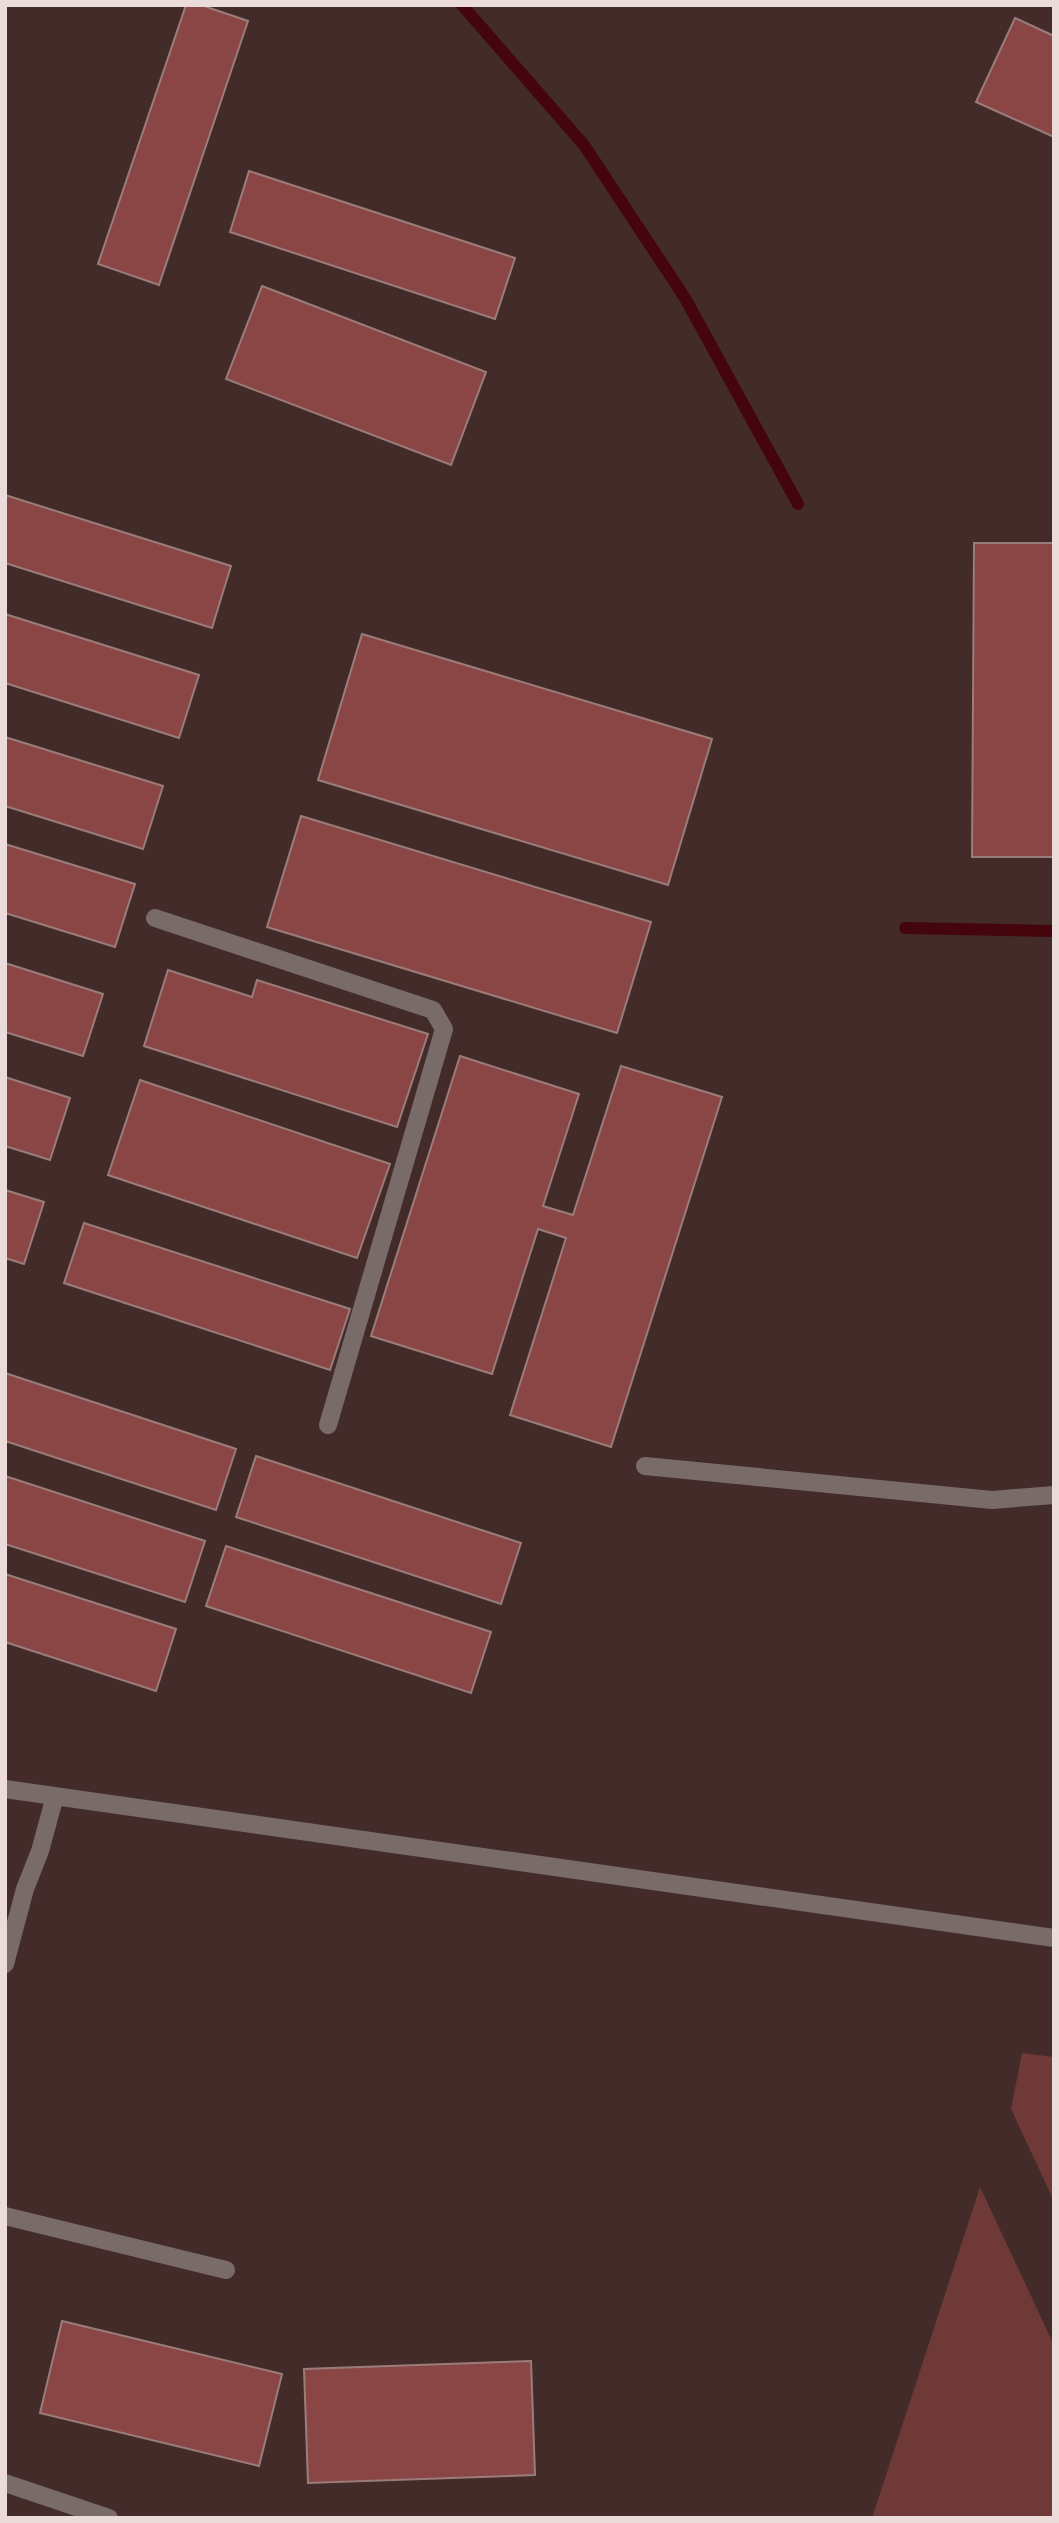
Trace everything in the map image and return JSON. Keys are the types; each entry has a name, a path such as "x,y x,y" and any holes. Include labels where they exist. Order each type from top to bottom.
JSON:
{"street":[{"path":"155,918 433,1010 444,1029 328,1424"},
{"path":"645,1466 992,1500 1054,1494"},
{"path":"5,1789 1054,1938"},
{"path":"5,1964 25,1889 40,1851 55,1796"},
{"path":"5,2216 226,2270"},
{"path":"5,2483 109,2518"}],"shaded area":[{"path":"1022,2053 1054,2057 1054,2201 1011,2109"},
{"path":"980,2187 1054,2345 1054,2518 872,2518"}],"building":[{"path":"186,5 201,5 248,21 159,285 98,264"},
{"path":"1015,18 1054,36 1054,137 976,102"},
{"path":"249,171 515,258 495,319 230,232"},
{"path":"262,286 486,372 451,465 226,379"},
{"path":"5,495 231,566 212,628 5,563"},
{"path":"974,543 1054,543 1054,857 972,857"},
{"path":"5,614 199,675 179,738 5,683"},
{"path":"362,634 712,739 668,885 318,780"},
{"path":"5,737 163,786 143,849 5,806"},
{"path":"301,816 651,922 617,1033 267,927"},
{"path":"5,844 135,884 115,947 5,913"},
{"path":"5,963 103,994 83,1056 5,1032"},
{"path":"168,970 252,997 257,980 428,1034 397,1127 144,1046"},
{"path":"460,1056 579,1094 543,1206 573,1215 621,1066 722,1097 611,1447 510,1415 566,1238 538,1229 492,1374 371,1336"},
{"path":"5,1077 70,1098 50,1160 5,1146"},
{"path":"140,1080 390,1164 357,1258 108,1175"},
{"path":"5,1190 44,1202 24,1264 5,1258"},
{"path":"84,1223 350,1309 330,1370 64,1283"},
{"path":"5,1373 236,1449 216,1510 5,1441"},
{"path":"256,1456 521,1543 501,1604 236,1517"},
{"path":"5,1476 205,1541 185,1602 5,1544"},
{"path":"226,1546 491,1632 471,1693 206,1606"},
{"path":"5,1574 176,1629 156,1691 5,1642"},
{"path":"62,2321 282,2374 259,2466 40,2413"},
{"path":"531,2361 535,2475 308,2483 304,2369"}],"waterway":[{"path":"462,5 584,145 685,298 798,504"},
{"path":"905,928 1054,931"}]}
